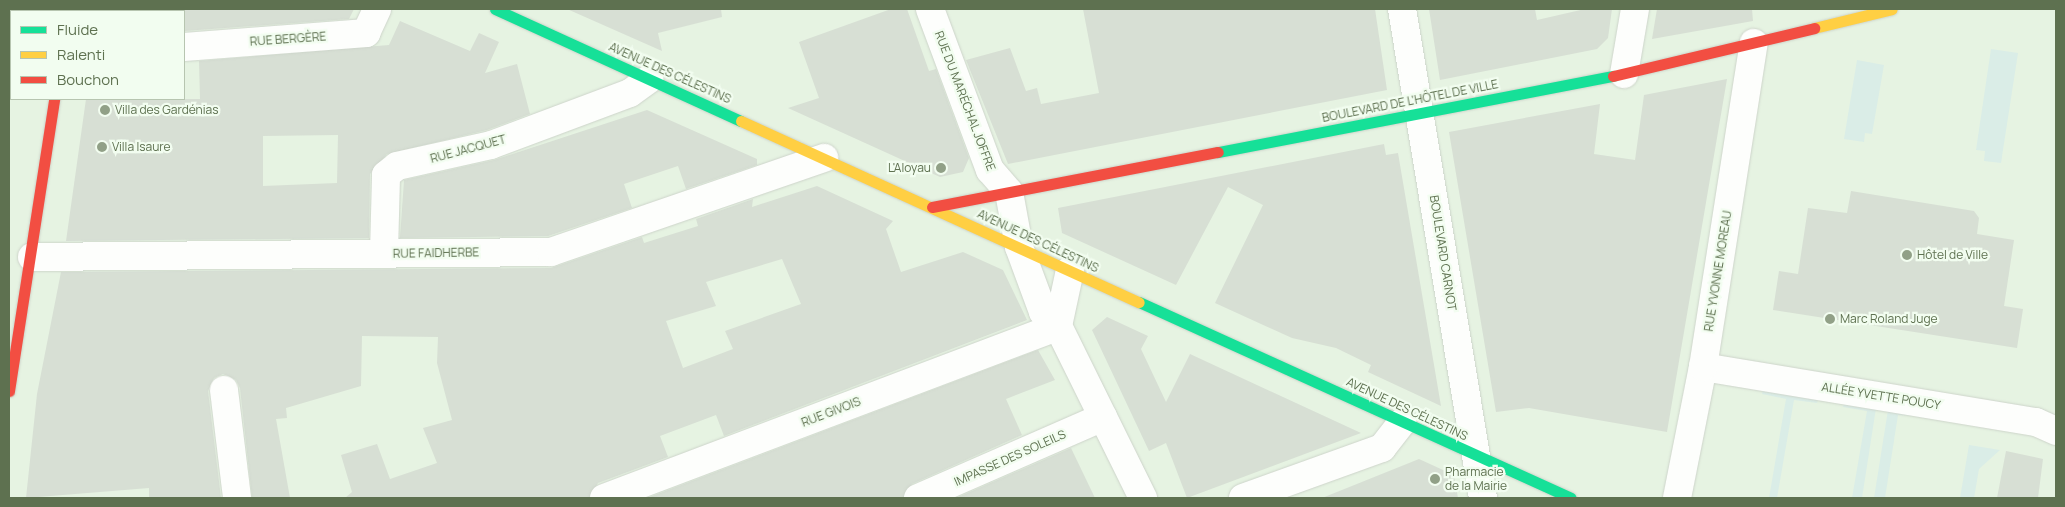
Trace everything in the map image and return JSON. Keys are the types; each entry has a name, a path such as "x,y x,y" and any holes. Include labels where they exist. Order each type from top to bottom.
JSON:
{"main road":[{"name":"AVENUE DES CÉLESTINS","path":"495,9 1570,498"},
{"name":"BOULEVARD DE L'HÔTEL DE VILLE","path":"932,207 1624,74 1892,9"},
{"path":"9,391 32,257 54,100"}],"street":[{"name":"RUE BERGÈRE","path":"185,47 366,33 377,9"},
{"name":"RUE DU MARÉCHAL JOFFRE","path":"930,9 990,170 1009,192"},
{"name":"BOULEVARD CARNOT","path":"1402,9 1483,498"},
{"path":"1624,74 1635,9"},
{"name":"RUE YVONNE MOREAU","path":"1677,498 1703,367 1754,43"},
{"name":"RUE JACQUET","path":"384,253 386,175 397,166 491,145 630,93 649,79"},
{"name":"RUE FAIDHERBE","path":"32,257 551,252 824,158"},
{"path":"1009,192 1019,247 1043,312 1058,326 1142,498"},
{"path":"1058,326 1070,270"},
{"name":"RUE GIVOIS","path":"604,498 1058,326"},
{"name":"ALLÉE YVETTE POUCY","path":"1703,367 2036,422 2056,431"},
{"path":"224,390 237,498"},
{"name":"IMPASSE DES SOLEILS","path":"918,498 1102,417"},
{"path":"1243,498 1382,448 1402,422"}],"shaded area":[{"path":"9,9 2056,9 2056,498 9,498"},
{"path":"1991,49 2018,53 2001,163 1984,161 1985,151 1976,150"},
{"path":"1857,60 1884,65 1872,134 1865,133 1864,142 1844,139"},
{"path":"1763,390 1818,400 1817,403 1794,400 1777,498 1769,498 1786,399 1762,394"},
{"path":"1844,403 1876,408 1862,498 1852,498 1867,411 1843,407"},
{"path":"1888,410 1922,416 1898,415 1885,498 1874,498"},
{"path":"1969,445 2000,450 1979,469 1974,498 1960,498"}],"building":[{"path":"354,9 349,19 185,31 184,10"},
{"path":"567,9 721,9 722,17 658,33 662,51"},
{"path":"891,9 907,9 929,71 936,69 969,158 963,172 940,177 788,108 819,98 799,42"},
{"path":"1083,9 1375,9 1387,90 1008,164 966,60 1010,48 1026,91 1037,88 1041,104 1099,93"},
{"path":"1429,9 1535,9 1537,20 1585,9 1612,9 1608,38 1597,49 1440,80"},
{"path":"1657,9 1752,9 1753,21 1652,39"},
{"path":"400,21 470,51 479,33 499,42 485,73 517,64 530,114 487,130 387,154 370,174 369,238 66,241 86,100 200,99 199,61 389,45","holes":["338,135 337,183 263,186 263,136"]},
{"path":"1727,79 1667,432 1529,408 1496,412 1449,132 1600,104 1594,154 1635,160 1644,95"},
{"path":"647,110 757,159 757,165 686,189 678,166 624,184 632,208 548,236 400,238 404,180 494,160"},
{"path":"1384,144 1386,155 1398,153 1441,406 1368,372 1371,365 1336,348 1292,338 1215,303 1263,205 1228,187 1176,285 1062,233 1058,208"},
{"path":"817,186 893,221 886,229 901,272 963,252 1003,270 1027,320 724,436 716,415 660,436 668,457 598,483 589,498 345,498 352,492 341,455 377,444 390,479 437,463 423,428 452,420 437,363 438,337 362,336 361,386 286,408 287,418 276,419 290,498 252,498 240,388 236,380 223,374 214,378 208,391 221,498 149,498 149,488 26,498 37,394 61,272 551,268 642,237 644,243 698,226 696,219 753,199 752,207","holes":["782,259 801,304 725,331 733,349 683,368 666,321 716,306 706,282"]},
{"name":"Hôtel de Ville","path":"1851,191 1974,211 1979,218 1977,234 2014,240 2004,306 2023,309 2017,348 1773,310 1779,271 1798,274 1808,208 1847,213"},
{"path":"1107,317 1148,336 1141,349 1166,402 1190,354 1361,433 1187,498 1166,443 1149,451 1092,330"},
{"path":"1038,350 1055,380 1006,399 1022,435 912,484 903,498 647,498"},
{"path":"1071,448 1095,498 956,498"},
{"path":"2006,451 2043,459 2038,498 1997,498"},
{"path":"1419,459 1454,475 1458,498 1322,498"}],"traffic: fast":[{"path":"495,9 741,121"},
{"path":"1218,152 1613,76"},
{"path":"1139,302 1571,498"}],"traffic: slow":[{"path":"1814,28 1892,9"},
{"path":"741,121 1139,302"}],"traffic: jam":[{"path":"1613,76 1814,28"},
{"path":"9,391 54,100"},
{"path":"932,207 1218,152"}],"place":[{"name":"Villa des Gardénias","path":"105,110"},
{"name":"Villa Isaure","path":"102,147"},
{"name":"L'Aloyau","path":"941,168"},
{"name":"Hôtel de Ville","path":"1907,255"},
{"name":"Marc Roland Juge","path":"1830,319"},
{"name":"Pharmacie de la Mairie","path":"1435,479"}]}
